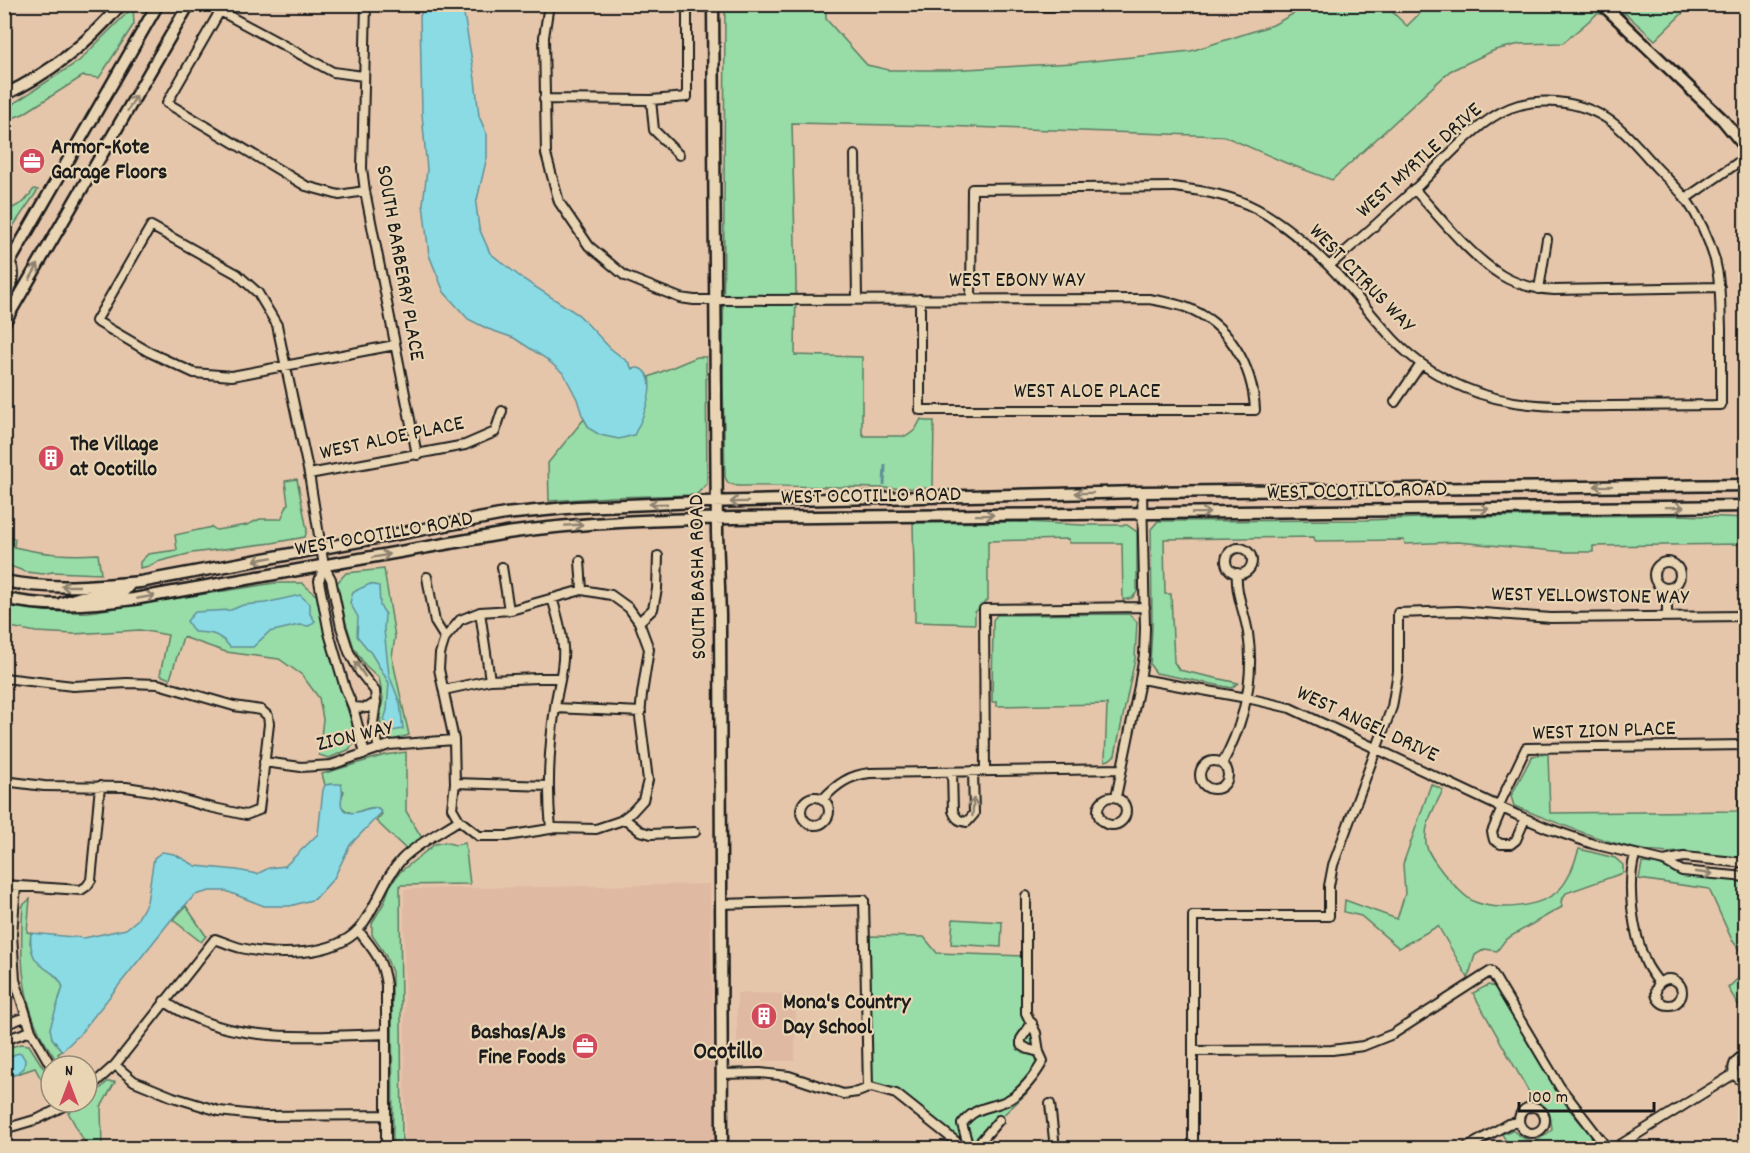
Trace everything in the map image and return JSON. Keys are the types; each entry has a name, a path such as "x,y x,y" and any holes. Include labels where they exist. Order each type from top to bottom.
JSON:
{"main road":[{"path":"4,95 31,81 67,56 104,25 120,4"},
{"path":"4,299 13,276 13,270 6,265 158,4"},
{"path":"4,323 189,4"},
{"name":"SOUTH BASHA ROAD","path":"713,4 717,519 720,615 722,1149"},
{"path":"1602,4 1723,120 1746,148"},
{"name":"WEST OCOTILLO ROAD","path":"4,581 49,586 101,586 131,583 505,514 577,507 1142,492 1746,485"},
{"name":"WEST OCOTILLO ROAD","path":"4,598 21,602 76,606 134,599 507,533 552,526 633,521 1746,506"},
{"path":"56,604 81,597 120,592 131,583"}],"street":[{"path":"4,9 10,4"},
{"name":"SOUTH BARBERRY PLACE","path":"366,4 362,168 417,455"},
{"name":"WEST EBONY WAY","path":"549,4 544,37 546,154 559,202 589,246 625,276 680,298 694,300 1149,299 1168,302 1188,307 1206,317 1232,341 1244,360 1250,376 1255,410"},
{"path":"544,99 651,100 687,97 687,4"},
{"path":"891,5 1126,4"},
{"path":"363,76 333,72 220,11 167,103 306,186 339,195 365,191"},
{"path":"651,100 654,130 679,155"},
{"name":"WEST MYRTLE DRIVE","path":"1329,266 1491,118 1517,106 1548,101 1581,106 1615,125 1685,199 1697,217 1715,260 1720,287 1721,405"},
{"path":"855,155 857,299"},
{"path":"1685,199 1746,157"},
{"name":"WEST CITRUS WAY","path":"971,299 972,189 1173,187 1203,191 1230,198 1256,209 1302,240 1329,266 1395,341 1421,364 1464,388 1485,396 1516,402 1560,406 1721,405"},
{"path":"1414,189 1474,254 1501,275 1518,283 1539,289 1720,287"},
{"path":"379,748 374,723 375,691 360,672 349,652 341,627 331,579 324,566 309,474 286,366 277,325 258,294 237,274 151,226 96,321 149,352 194,373 232,376 286,366 395,345"},
{"path":"1539,289 1547,238"},
{"name":"WEST ALOE PLACE","path":"920,299 920,410 1255,410"},
{"path":"1395,402 1421,364"},
{"name":"WEST ALOE PLACE","path":"309,474 465,445 495,432 502,411"},
{"path":"1116,797 1141,679 1145,645 1142,492"},
{"path":"639,622 653,609 657,589 658,556"},
{"path":"580,561 582,590"},
{"path":"324,566 319,581 329,633 353,707 365,754"},
{"path":"502,567 509,610"},
{"path":"1222,764 1235,738 1247,698 1250,667 1250,648 1238,593 1237,573"},
{"path":"427,577 435,622 445,638"},
{"path":"1667,588 1667,617"},
{"path":"582,590 611,595 629,608 639,622 649,649 641,712 648,780 643,800 620,821 596,829 551,829 507,836 479,836 459,820 452,808 455,783 454,740 439,669 440,654 445,638 460,620 480,612 509,610 582,590"},
{"path":"551,829 549,786 555,708 564,649 552,598"},
{"path":"985,771 984,609 1145,607"},
{"name":"WEST YELLOWSTONE WAY","path":"1377,748 1392,707 1398,672 1398,613 1458,611 1551,618 1746,616"},
{"path":"480,612 490,680"},
{"path":"4,678 73,686 158,684 234,706 261,710 268,716 259,810 246,815 152,791 126,787 44,786 4,781"},
{"path":"444,690 490,680 560,678"},
{"name":"WEST ANGEL DRIVE","path":"1141,679 1290,708 1500,808 1571,837 1664,861 1682,871 1746,877"},
{"path":"353,707 367,708 376,702"},
{"path":"555,708 641,712"},
{"name":"ZION WAY","path":"264,762 301,767 331,765 389,745 454,740"},
{"name":"WEST ZION PLACE","path":"1500,808 1526,748 1746,746"},
{"path":"1193,1149 1193,916 1329,916 1329,886 1333,865 1377,748"},
{"path":"823,799 841,782 862,774 1122,770"},
{"path":"952,772 953,811 955,817 960,821 967,822 974,814 974,771"},
{"path":"455,783 549,786"},
{"path":"4,885 81,890 87,886 91,880 100,786"},
{"path":"1500,808 1492,832 1494,840 1501,844 1511,844 1516,840 1525,819"},
{"path":"624,818 640,831 651,834 695,832"},
{"path":"99,1079 115,1065 215,939 241,948 278,953 309,953 339,943 358,930 375,906 387,879 402,859 459,820"},
{"path":"1635,855 1632,868 1632,895 1635,928 1647,965 1659,983"},
{"name":"WEST ANGEL DRIVE","path":"1664,861 1684,857 1746,863"},
{"path":"16,886 12,934 15,980 25,1017 44,1054"},
{"path":"969,1149 962,1124 968,1116 977,1110 1010,1100 1039,1070 1043,1061 1036,1033 1026,1013 1026,896"},
{"path":"721,904 864,900 868,1088"},
{"path":"358,930 383,966 386,985 386,1149"},
{"path":"1193,1051 1332,1050 1364,1046 1393,1034 1491,971 1560,1087 1607,1149"},
{"path":"164,1001 208,1024 255,1034 325,1036 386,1034"},
{"path":"4,1025 25,1017"},
{"path":"1032,1023 1021,1039 1021,1045 1039,1052"},
{"path":"4,1040 31,1031"},
{"path":"1746,1055 1735,1061 1733,1069 1739,1080 1746,1082"},
{"path":"115,1065 134,1081 173,1097 219,1111 264,1116 386,1116"},
{"path":"722,1074 760,1073 789,1076 843,1094 868,1088 880,1089 896,1094 964,1149"},
{"path":"1615,1149 1734,1074"},
{"path":"1050,1104 1055,1149"},
{"path":"4,1129 48,1114"},
{"path":"975,1149 999,1120"},
{"path":"1466,1149 1508,1124 1519,1122"}],"shaded area":[{"path":"710,884 715,1148 405,1148 404,889"},
{"path":"737,993 796,994 795,1061 737,1061"}],"green space":[{"path":"725,5 826,5 826,19 867,65 889,70 948,70 1073,63 1191,51 1273,25 1309,5 1385,5 1407,26 1428,5 1691,5 1655,40 1626,14 1597,14 1563,43 1520,44 1495,50 1450,71 1332,180 1224,136 792,123 796,283 795,355 862,357 862,433 864,436 907,436 915,430 921,419 934,421 933,488 909,488 738,486 728,483 725,477 723,384"},
{"path":"133,7 134,24 99,78 83,76 23,114 5,121 5,109 79,61"},
{"path":"34,189 38,190 5,238 5,212 24,202"},
{"path":"697,357 706,357 707,484 696,495 549,501 548,463 584,419 590,429 644,410 649,390 649,377"},
{"path":"297,479 307,530 305,537 192,553 140,568 140,562 148,554 177,550 175,535 212,527 216,530 247,525 260,519 281,519 288,504 285,481"},
{"path":"1681,515 1745,518 1745,575 1743,575 1742,544 1593,546 1593,552 1566,552 1458,542 1405,544 1404,540 1315,541 1314,537 1164,539 1165,594 1171,594 1174,662 1179,670 1238,683 1232,688 1156,673 1150,665 1151,529 1158,521"},
{"path":"1026,522 1127,525 1137,532 1137,592 1132,598 1123,600 1122,543 1069,543 1069,539 988,541 988,600 975,612 975,624 915,622 913,523"},
{"path":"5,535 15,539 14,547 66,555 98,554 101,574 52,572 43,574 26,572 5,564"},
{"path":"384,569 395,637 392,657 409,735 393,740 383,734 380,720 383,698 379,678 365,665 354,648 337,583 346,573"},
{"path":"275,583 302,583 317,596 343,696 358,740 348,750 329,758 319,755 323,719 319,698 302,675 279,659 226,652 183,637 170,679 160,675 168,635 140,630 74,634 36,632 5,626 4,605 47,611 89,612"},
{"path":"1129,614 1137,622 1135,659 1115,755 1109,760 1105,761 1107,704 997,706 997,702 992,702 993,620 997,615"},
{"path":"406,752 406,811 422,838 406,849 376,821 382,814 378,808 368,808 355,813 346,811 341,806 344,791 333,784 325,785 322,774 385,755"},
{"path":"1548,754 1550,813 1738,811 1739,769 1745,768 1745,857 1641,849 1596,837 1514,806 1511,796 1532,756"},
{"path":"1431,784 1443,790 1427,828 1428,850 1444,874 1462,893 1475,902 1507,907 1530,904 1551,896 1566,881 1579,849 1615,858 1623,865 1623,873 1566,893 1561,901 1562,907 1506,939 1497,951 1485,949 1475,955 1468,978 1438,926 1399,948 1361,916 1344,912 1345,900 1397,919 1405,894 1403,864"},
{"path":"445,842 455,845 465,843 470,884 400,885 402,1148 393,1148 392,972 385,954 372,935 372,923 384,903 390,886 400,872 435,844"},
{"path":"1642,863 1656,864 1682,874 1745,881 1745,957 1732,940 1709,889 1639,879"},
{"path":"30,899 27,932 31,933 30,943 61,982 63,988 52,1038 62,1051 58,1054 52,1054 40,1034 28,1003 23,971 23,905"},
{"path":"186,906 206,936 201,942 173,920"},
{"path":"953,919 1002,922 1001,947 951,944"},
{"path":"865,936 924,937 937,953 1026,956 1026,1013 1043,1061 1027,1093 973,1148 962,1148 896,1094 868,1088"},
{"path":"1745,972 1745,1016 1728,988"},
{"path":"1488,985 1495,987 1568,1108 1602,1148 1510,1148 1502,1134 1512,1130 1523,1138 1535,1142 1552,1130 1552,1125 1546,1108 1534,1101 1473,993"},
{"path":"21,1044 29,1045 39,1061 39,1075 35,1068 5,1078 4,1049"},
{"path":"107,1082 115,1082 101,1107 102,1148 86,1148 69,1114 99,1114 99,1090"}],"water":[{"path":"425,5 466,5 463,8 479,116 487,135 487,157 476,204 479,228 490,253 523,279 579,315 610,348 629,363 632,369 639,368 645,372 649,378 649,395 634,435 619,439 600,435 590,429 564,374 545,358 514,338 468,319 444,292 429,255 423,204 427,170 422,114 420,16"},
{"path":"370,584 379,586 380,606 385,613 384,630 389,675 400,703 403,729 392,731 384,720 389,683 371,653 357,636 358,617 350,603 353,592"},
{"path":"300,595 310,604 310,614 315,621 309,626 299,625 269,632 253,647 230,647 214,635 194,632 187,621 195,612 231,610 243,605 265,603"},
{"path":"341,784 341,804 345,811 354,813 378,808 381,813 350,845 334,878 315,899 290,906 264,906 226,891 210,891 195,895 171,920 79,1035 62,1051 52,1038 50,1028 63,987 59,980 33,955 31,933 84,938 126,929 137,920 147,902 154,858 162,852 174,854 196,866 257,874 269,868 285,866 318,834 323,790 325,785"},
{"path":"21,1053 25,1060 24,1068 5,1078 5,1061"}],"waterway":[{"path":"884,484 885,466"}],"place":[{"name":"Armor-Kote Garage Floors","path":"32,161"},
{"name":"The Village at Ocotillo","path":"51,458"},
{"name":"Mona's Country Day School","path":"764,1016"},
{"name":"Bashas/AJs Fine Foods","path":"585,1046"}],"district":[{"name":"Ocotillo","path":"728,1053"}]}
